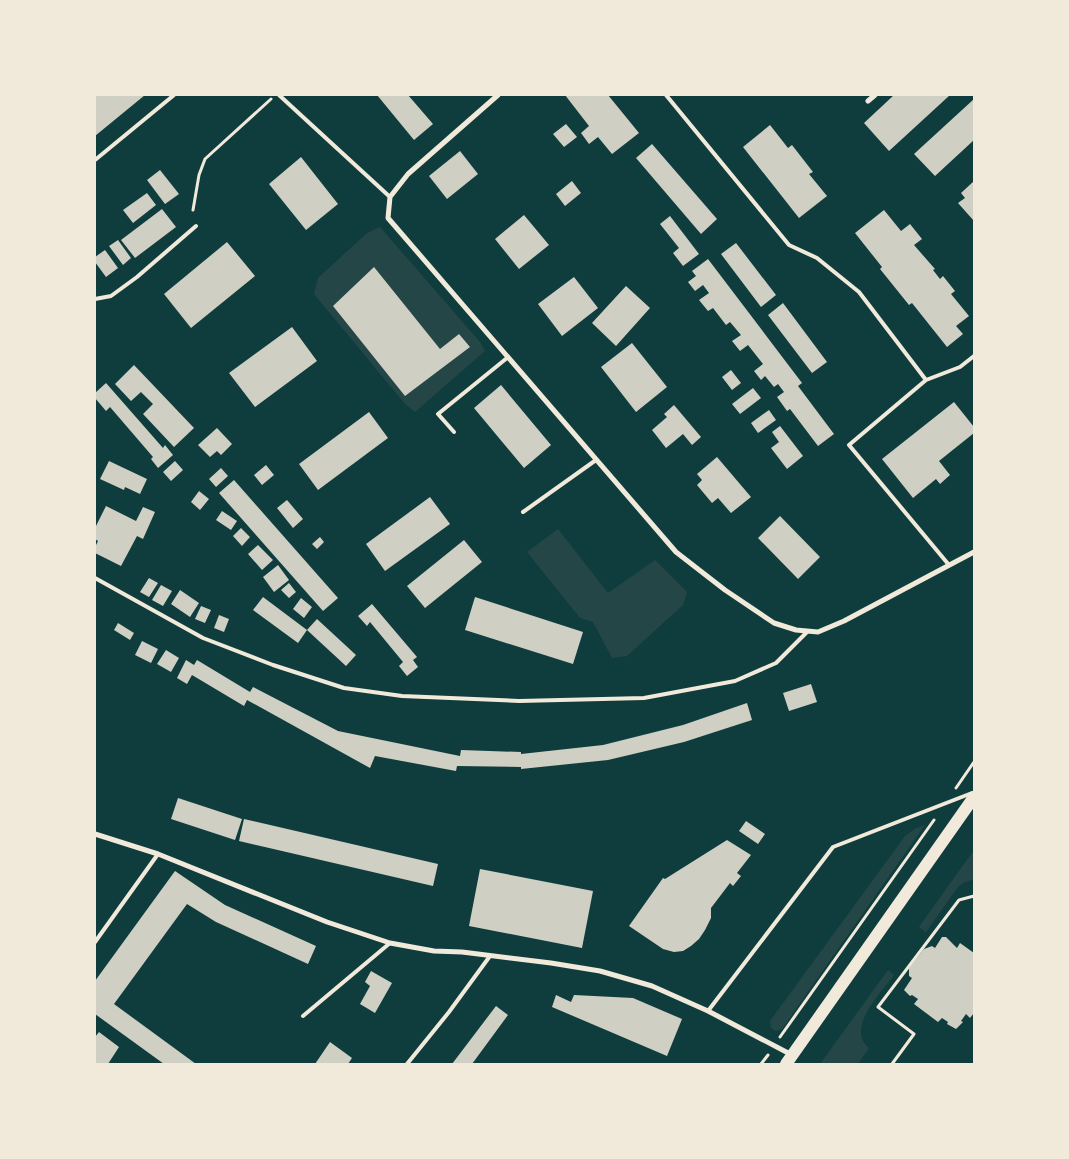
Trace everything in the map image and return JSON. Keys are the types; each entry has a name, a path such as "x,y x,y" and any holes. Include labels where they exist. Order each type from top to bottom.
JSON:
{"main road":[{"path":"789,1060 974,797"}],"street":[{"path":"498,95 408,174 390,197 388,218 676,552 725,590 774,623 818,632 844,621 974,552"},
{"path":"868,101 875,95"},
{"path":"95,834 158,854 327,922 390,943 434,951 462,952 600,971 652,986 708,1011 775,1046 789,1060"}],"lane":[{"path":"95,160 174,95"},
{"path":"279,95 390,197"},
{"path":"666,95 790,245 817,258 859,292 926,380"},
{"path":"95,299 110,296 137,277 196,226"},
{"path":"948,565 849,445 926,380 960,367 974,355"},
{"path":"454,432 438,414 507,358"},
{"path":"523,512 596,460"},
{"path":"95,578 203,638 273,665 344,688 402,696 519,701 644,698 735,681 776,662 808,631"},
{"path":"708,1011 832,847 974,792"},
{"path":"95,942 158,854"},
{"path":"303,1016 390,943"},
{"path":"407,1064 449,1012 490,956"}],"path":[{"path":"193,210 199,175 206,158 275,95"},
{"path":"761,1064 974,762"},
{"path":"892,1064 914,1034 878,1007 959,900 974,896"}],"shaded area":[{"path":"380,227 480,342 485,351 415,412 405,404 314,294 318,278 367,233"},
{"path":"558,529 608,593 655,560 687,592 683,605 627,656 612,658 593,622 580,618 527,552"},
{"path":"925,825 782,1029 775,1031 771,1028 770,1021 905,836 916,828"},
{"path":"974,850 974,879 958,887 926,932 919,927"},
{"path":"888,970 894,975 874,1001 863,1021 861,1031 863,1040 869,1048 858,1064 820,1064"}],"building":[{"path":"95,95 145,95 95,136"},
{"path":"377,95 408,95 433,124 414,140"},
{"path":"565,95 608,95 639,133 612,154 598,137 589,144 581,133 589,126"},
{"path":"894,95 950,95 889,151 864,123"},
{"path":"974,99 974,140 935,176 914,154"},
{"path":"566,124 577,137 564,147 553,134"},
{"path":"770,125 788,148 792,145 813,172 809,174 827,196 799,218 743,147"},
{"path":"652,144 717,219 701,234 636,158"},
{"path":"460,151 478,174 447,199 429,176"},
{"path":"301,157 338,204 306,230 269,184"},
{"path":"160,170 179,194 165,204 147,180"},
{"path":"572,181 581,193 565,206 556,194"},
{"path":"974,181 974,221 958,203 965,198 961,193"},
{"path":"147,193 156,205 133,223 123,210"},
{"path":"162,209 176,227 135,258 121,240"},
{"path":"884,210 901,231 910,224 922,239 914,245 935,269 933,270 940,279 943,276 955,291 951,294 969,316 956,326 963,334 947,347 912,303 909,305 880,269 882,267 855,233"},
{"path":"524,215 549,245 519,269 495,239"},
{"path":"670,216 699,254 683,266 673,253 679,248 660,224"},
{"path":"118,240 131,258 123,265 109,246"},
{"path":"227,242 255,276 191,328 164,294"},
{"path":"736,243 776,295 761,307 721,254"},
{"path":"105,250 118,268 106,277 95,262 95,257"},
{"path":"708,259 802,383 798,386 834,434 818,446 790,409 787,411 777,397 784,392 778,384 774,387 765,376 761,380 754,371 763,364 748,345 740,351 732,341 741,335 730,322 726,325 713,308 708,311 699,300 709,293 703,285 695,291 688,282 696,276 692,271"},
{"path":"374,267 440,349 459,334 470,347 405,396 333,306"},
{"path":"574,277 598,308 562,336 538,304"},
{"path":"626,286 650,308 616,346 592,323"},
{"path":"783,303 827,362 812,373 768,315"},
{"path":"292,327 317,361 255,407 229,373"},
{"path":"632,343 667,387 636,412 601,367"},
{"path":"134,365 194,428 174,447 143,414 153,404 141,392 131,401 115,384"},
{"path":"731,370 741,383 732,390 722,377"},
{"path":"106,383 163,448 165,445 173,455 158,468 151,459 153,457 110,407 106,411 95,398 95,393"},
{"path":"501,385 551,445 524,468 474,408"},
{"path":"753,388 761,398 740,414 732,404"},
{"path":"954,402 974,427 974,433 939,461 950,475 940,484 936,479 913,498 882,459"},
{"path":"674,405 701,437 692,445 683,434 666,448 652,430 667,417 664,414"},
{"path":"769,410 776,420 758,433 751,423"},
{"path":"369,412 388,438 318,490 299,464"},
{"path":"780,426 803,456 787,469 771,448 779,442 772,432"},
{"path":"217,428 232,444 221,455 217,451 210,457 198,445"},
{"path":"717,457 751,497 731,513 718,498 712,503 697,485 702,480 697,474"},
{"path":"109,461 147,479 140,494 125,487 124,490 100,479"},
{"path":"175,461 183,470 171,481 163,472"},
{"path":"266,465 274,475 262,485 254,475"},
{"path":"221,468 228,476 216,487 209,479"},
{"path":"234,480 338,598 323,611 219,493"},
{"path":"199,491 209,499 200,510 191,502"},
{"path":"430,497 450,524 385,571 366,544"},
{"path":"287,500 303,519 293,528 277,508"},
{"path":"106,506 136,521 143,507 155,512 143,539 137,536 121,566 95,553 98,541 95,539 95,528"},
{"path":"222,511 237,521 231,530 216,520"},
{"path":"780,516 820,557 798,579 758,538"},
{"path":"241,528 250,537 242,546 233,536"},
{"path":"320,537 324,542 317,549 312,544"},
{"path":"464,540 482,562 425,608 407,586"},
{"path":"258,545 273,560 262,570 248,554"},
{"path":"278,565 289,580 274,592 263,577"},
{"path":"149,578 158,583 149,597 140,592"},
{"path":"289,583 296,592 289,598 281,590"},
{"path":"161,585 172,591 163,606 152,600"},
{"path":"180,590 199,603 190,617 171,604"},
{"path":"263,597 307,630 298,643 253,610"},
{"path":"475,597 583,632 573,664 465,630"},
{"path":"301,598 312,607 304,618 293,609"},
{"path":"372,604 417,657 413,660 418,667 407,676 399,666 403,662 370,622 367,626 358,616"},
{"path":"201,606 211,610 205,623 195,619"},
{"path":"219,615 229,619 224,632 214,628"},
{"path":"317,619 356,655 346,666 307,630"},
{"path":"118,623 134,633 130,640 114,630"},
{"path":"142,641 158,649 151,663 135,655"},
{"path":"166,650 179,658 171,672 157,664"},
{"path":"186,660 194,665 197,660 250,692 253,687 338,731 460,756 461,750 521,752 521,754 603,745 683,725 747,703 752,720 684,742 608,760 521,769 521,767 457,766 456,771 375,756 370,768 247,700 244,706 192,675 187,684 177,678"},
{"path":"811,684 817,702 789,711 783,693"},
{"path":"178,798 242,819 235,840 171,819"},
{"path":"244,819 438,864 433,886 239,841"},
{"path":"746,821 765,834 758,844 739,831"},
{"path":"727,840 751,855 737,873 741,876 733,886 730,883 711,908 711,918 699,939 683,951 674,952 663,949 629,926 663,878 665,879"},
{"path":"480,869 593,891 582,948 469,926"},
{"path":"175,871 225,905 316,946 308,964 216,922 187,904 114,1004 196,1064 164,1064 95,1014 95,981"},
{"path":"942,937 946,937 957,948 960,943 974,953 974,1013 970,1018 966,1014 961,1021 963,1022 956,1029 947,1024 948,1022 942,1018 938,1022 914,1004 918,999 912,995 910,996 904,990 912,978 909,976 909,968 924,949 932,946 935,948"},
{"path":"371,971 392,983 375,1013 360,1004 370,986 365,982"},
{"path":"556,995 571,1002 574,995 633,998 682,1019 667,1056 552,1007"},
{"path":"496,1006 508,1015 472,1064 452,1064"},
{"path":"99,1032 119,1047 108,1064 95,1064 95,1037"},
{"path":"330,1042 352,1058 348,1064 315,1064"}]}
